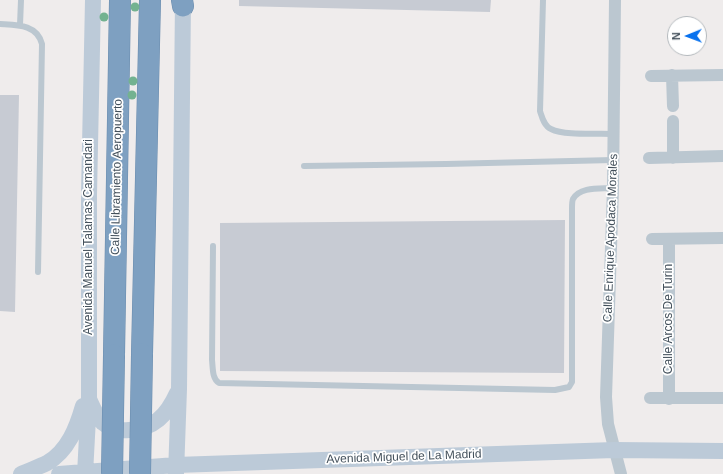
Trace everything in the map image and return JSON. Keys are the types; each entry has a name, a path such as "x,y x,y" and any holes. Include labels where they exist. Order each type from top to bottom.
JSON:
{"highway":[{"name":"Calle Libramiento Aeropuerto","path":"112,474 120,0"},
{"path":"140,474 150,0"}],"main road":[{"name":"Avenida Manuel Talamas Camandari","path":"85,473 89,393 89,195 92,0"},
{"path":"176,470 179,389 182,2"},
{"path":"89,393 95,412 104,424 119,430 132,430 143,429 152,425 161,418 173,402 179,389"},
{"path":"21,474 48,462 63,450 70,440 89,393"},
{"name":"Avenida Miguel de La Madrid","path":"59,474 614,450 723,451"}],"street":[{"name":"Calle Enrique Apodaca Morales","path":"615,0 613,188 606,397 608,424 621,474"},
{"path":"672,75 673,106"},
{"path":"651,76 723,75"},
{"path":"673,121 673,158"},
{"path":"650,158 723,156"},
{"path":"652,239 723,238"},
{"name":"Calle Arcos De Turin","path":"669,399 670,239"},
{"path":"650,398 723,398"}],"lane":[{"path":"20,25 22,0"},
{"path":"543,0 540,111 543,120 550,129 568,133 614,134"},
{"path":"0,24 27,26 40,38 42,44 38,272"},
{"path":"304,166 613,160"},
{"path":"213,246 212,360 216,382 547,390 562,389 569,387 572,382 573,199 585,190 613,188"}],"building":[{"path":"239,0 491,0 490,12 239,6"},
{"path":"0,95 19,95 15,312 0,311"},
{"path":"565,220 564,373 220,371 220,223"}]}
